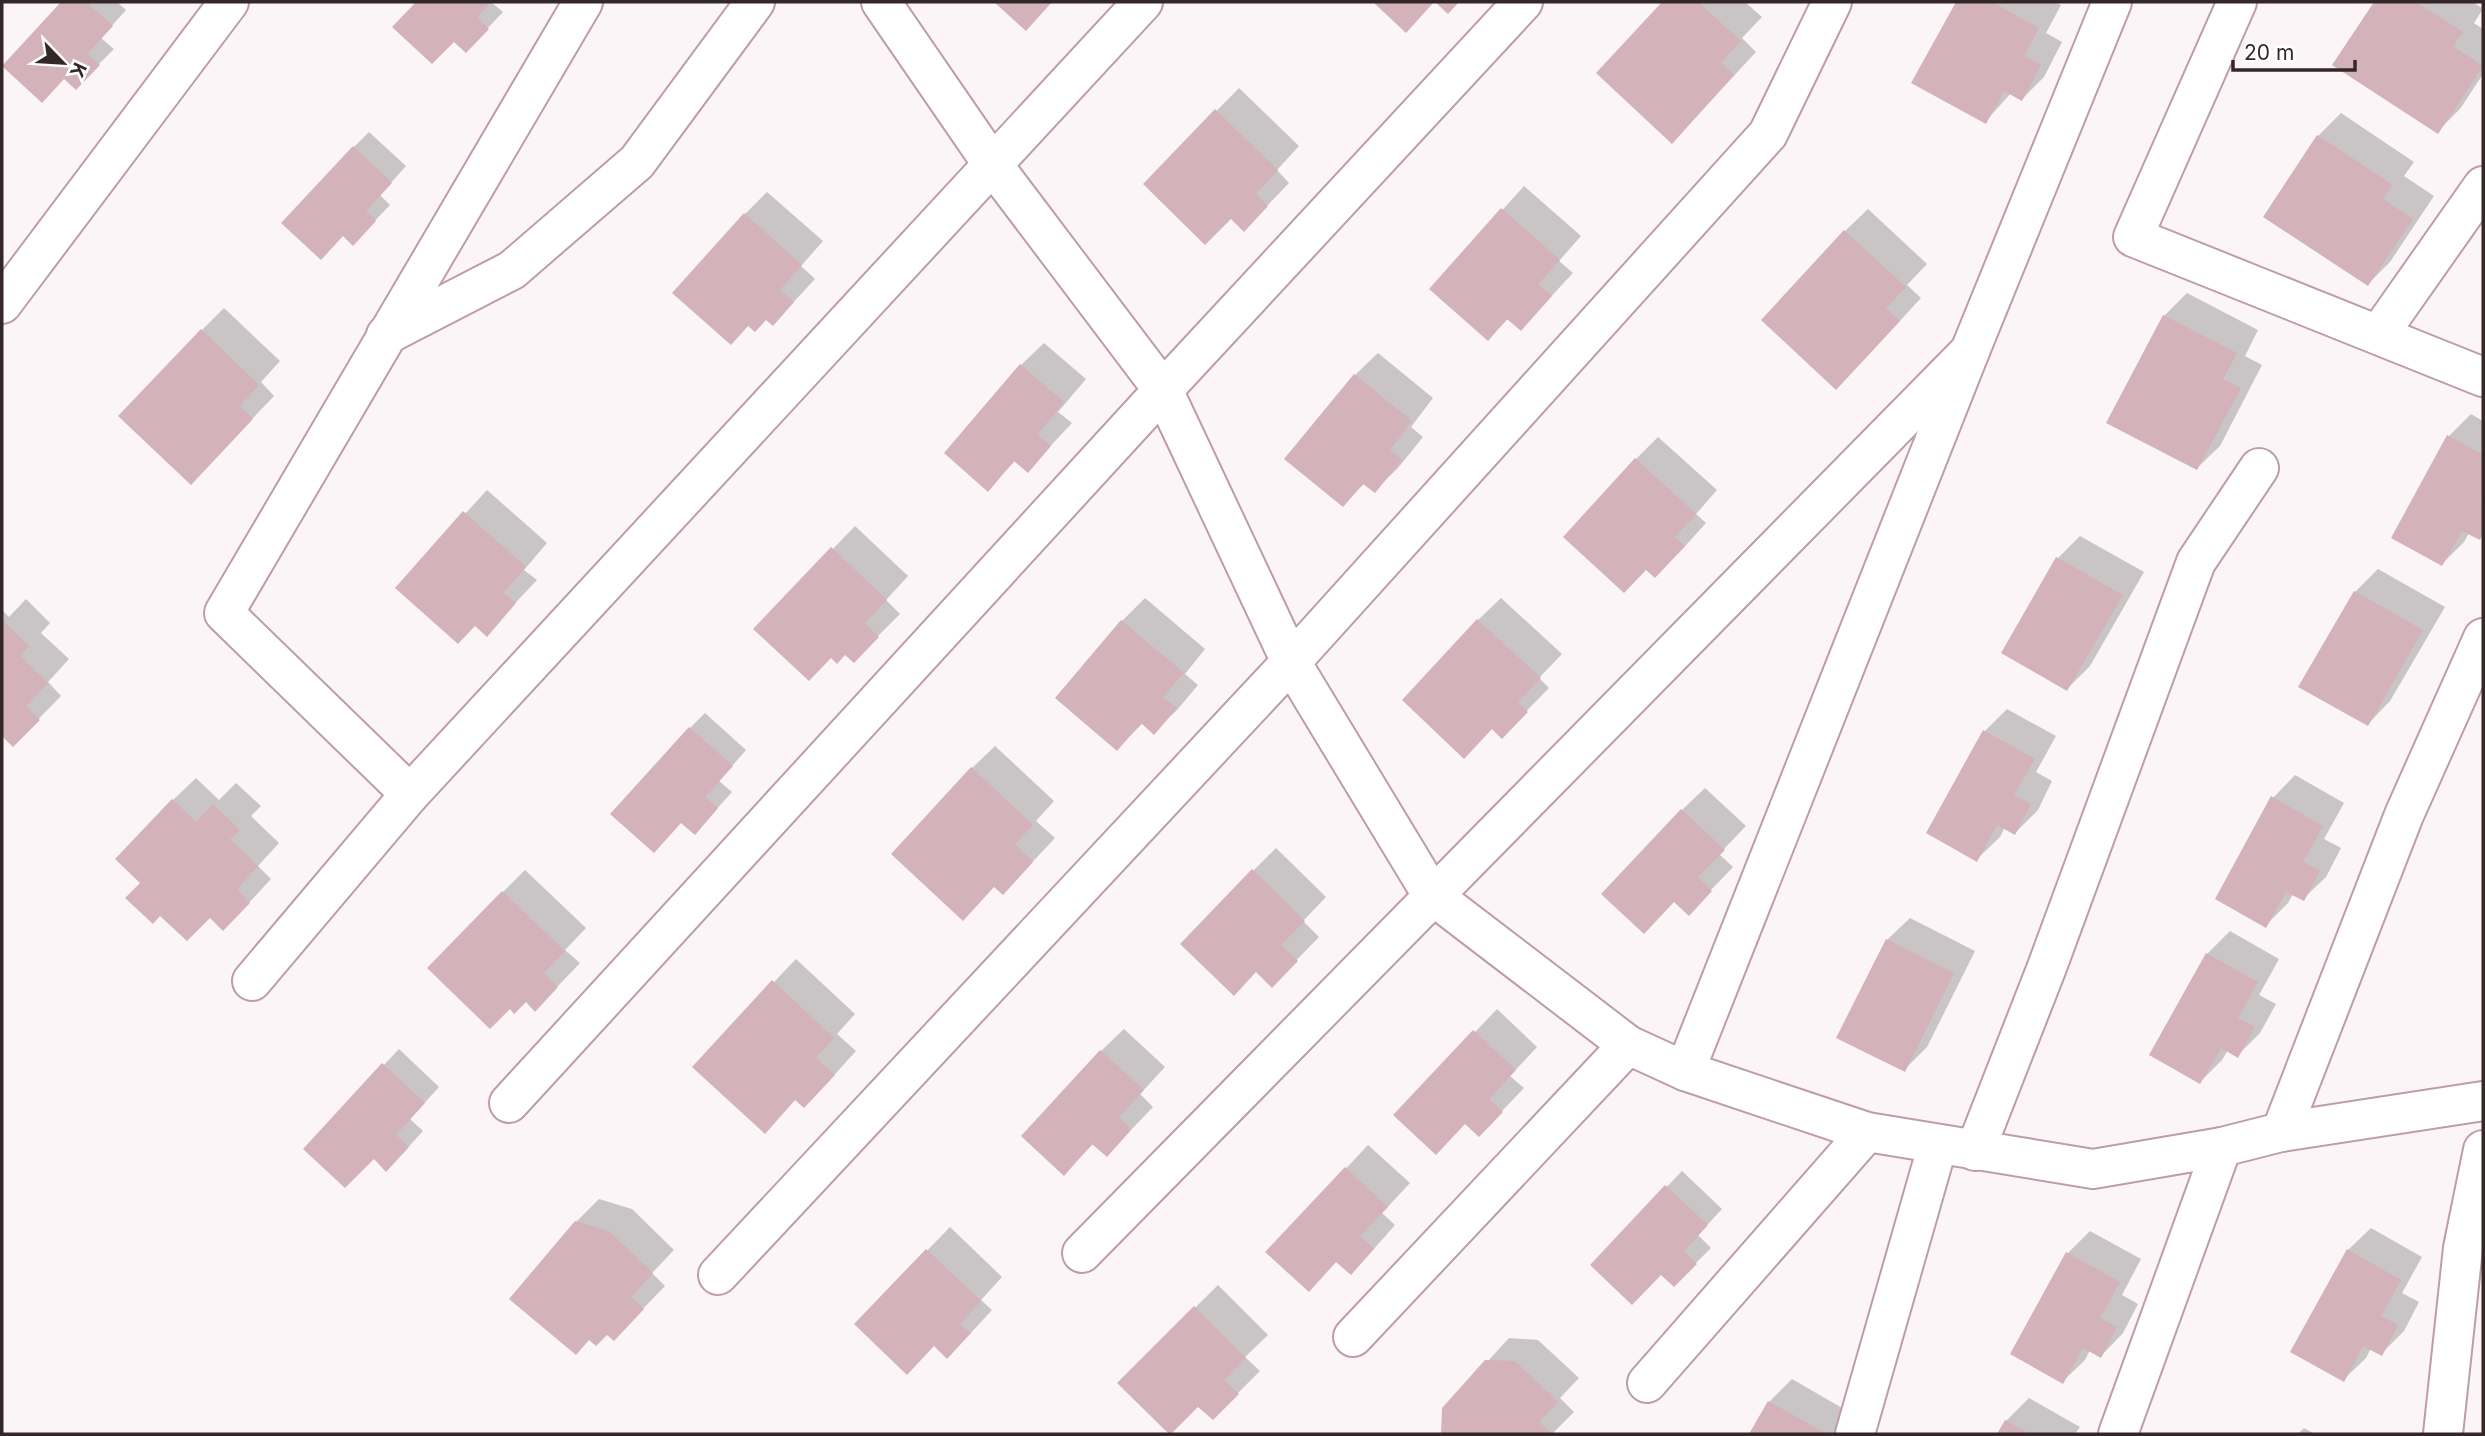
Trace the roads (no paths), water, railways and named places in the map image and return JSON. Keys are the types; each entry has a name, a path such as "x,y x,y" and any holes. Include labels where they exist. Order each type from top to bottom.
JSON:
{"street":[{"path":"2,304 229,2"},
{"path":"410,794 224,612 583,2"},
{"path":"386,335 512,270 638,162 755,2"},
{"path":"881,2 993,165 1163,390 1291,662 1433,895 1628,1045 1685,1071 1867,1132 2093,1169 2222,1147 2281,1132 2483,1101"},
{"path":"252,981 410,794 1143,2"},
{"path":"509,1103 1523,2"},
{"path":"718,1275 1291,662 1768,134 1832,2"},
{"path":"1685,1071 1970,351 2112,2"},
{"path":"2237,2 2133,237 2483,377"},
{"path":"2379,334 2483,186"},
{"path":"1082,1253 1970,351"},
{"path":"1975,1151 2047,967 2196,562 2259,468"},
{"path":"2281,1132 2404,815 2483,638"},
{"path":"1353,1337 1628,1045"},
{"path":"1647,1383 1867,1132"},
{"path":"1855,1434 1938,1144"},
{"path":"2118,1434 2222,1147"},
{"path":"2443,1434 2463,1248 2483,1150"}]}
